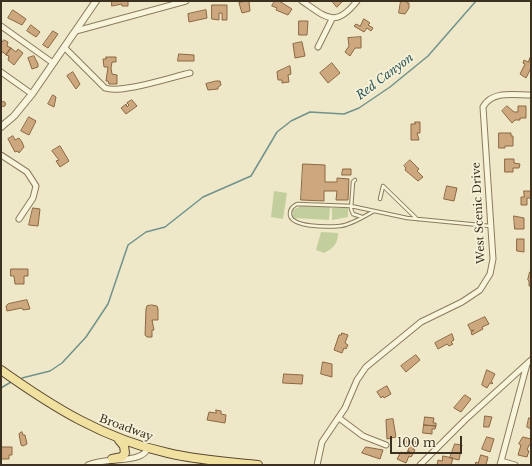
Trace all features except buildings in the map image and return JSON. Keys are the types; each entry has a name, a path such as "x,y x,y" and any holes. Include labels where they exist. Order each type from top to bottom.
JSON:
{"main road":[{"name":"Broadway","path":"1,370 62,412 116,438 148,448 194,458 258,465"},
{"path":"112,459 122,456 125,453 124,446 116,438"}],"street":[{"path":"1,127 14,116 32,94 96,1"},
{"path":"76,31 186,1"},
{"path":"302,1 332,19 339,18 357,1"},
{"path":"318,48 332,19"},
{"path":"1,26 53,63"},
{"path":"64,47 105,88 110,90 135,86 190,73"},
{"path":"1,72 32,94"},
{"name":"West Scenic Drive","path":"317,465 322,442 345,408 357,380 366,367 421,322 471,296 484,285 492,267 484,107 489,100 496,96 531,95"},
{"path":"1,155 27,172 36,186 33,198 19,220"},
{"path":"515,465 501,463 529,362"},
{"path":"420,465 460,425 529,362"},
{"path":"339,418 364,436 386,445"},
{"path":"88,465 112,459 140,458 146,453 148,448"}],"lane":[{"path":"355,180 353,182 351,206 353,214 362,217"},
{"path":"380,199 383,186 417,219"},
{"path":"374,211 341,226 300,224 293,222 290,216 291,208 297,204 351,206 417,219 491,226"}],"green space":[{"path":"274,191 287,193 283,219 271,217"},
{"path":"301,206 330,207 329,220 294,218 292,216 293,210"},
{"path":"332,208 348,208 348,217 332,220"},
{"path":"321,232 338,233 335,245 324,253 316,250"}],"waterway":[{"name":"Red Canyon","path":"22,378 50,371 62,363 86,337 108,304 128,245 146,232 165,227 203,197 251,176 277,132 291,121 310,112 344,114 359,108 390,87 428,56 476,1"},
{"name":"Red Canyon","path":"1,388 11,382"}]}
